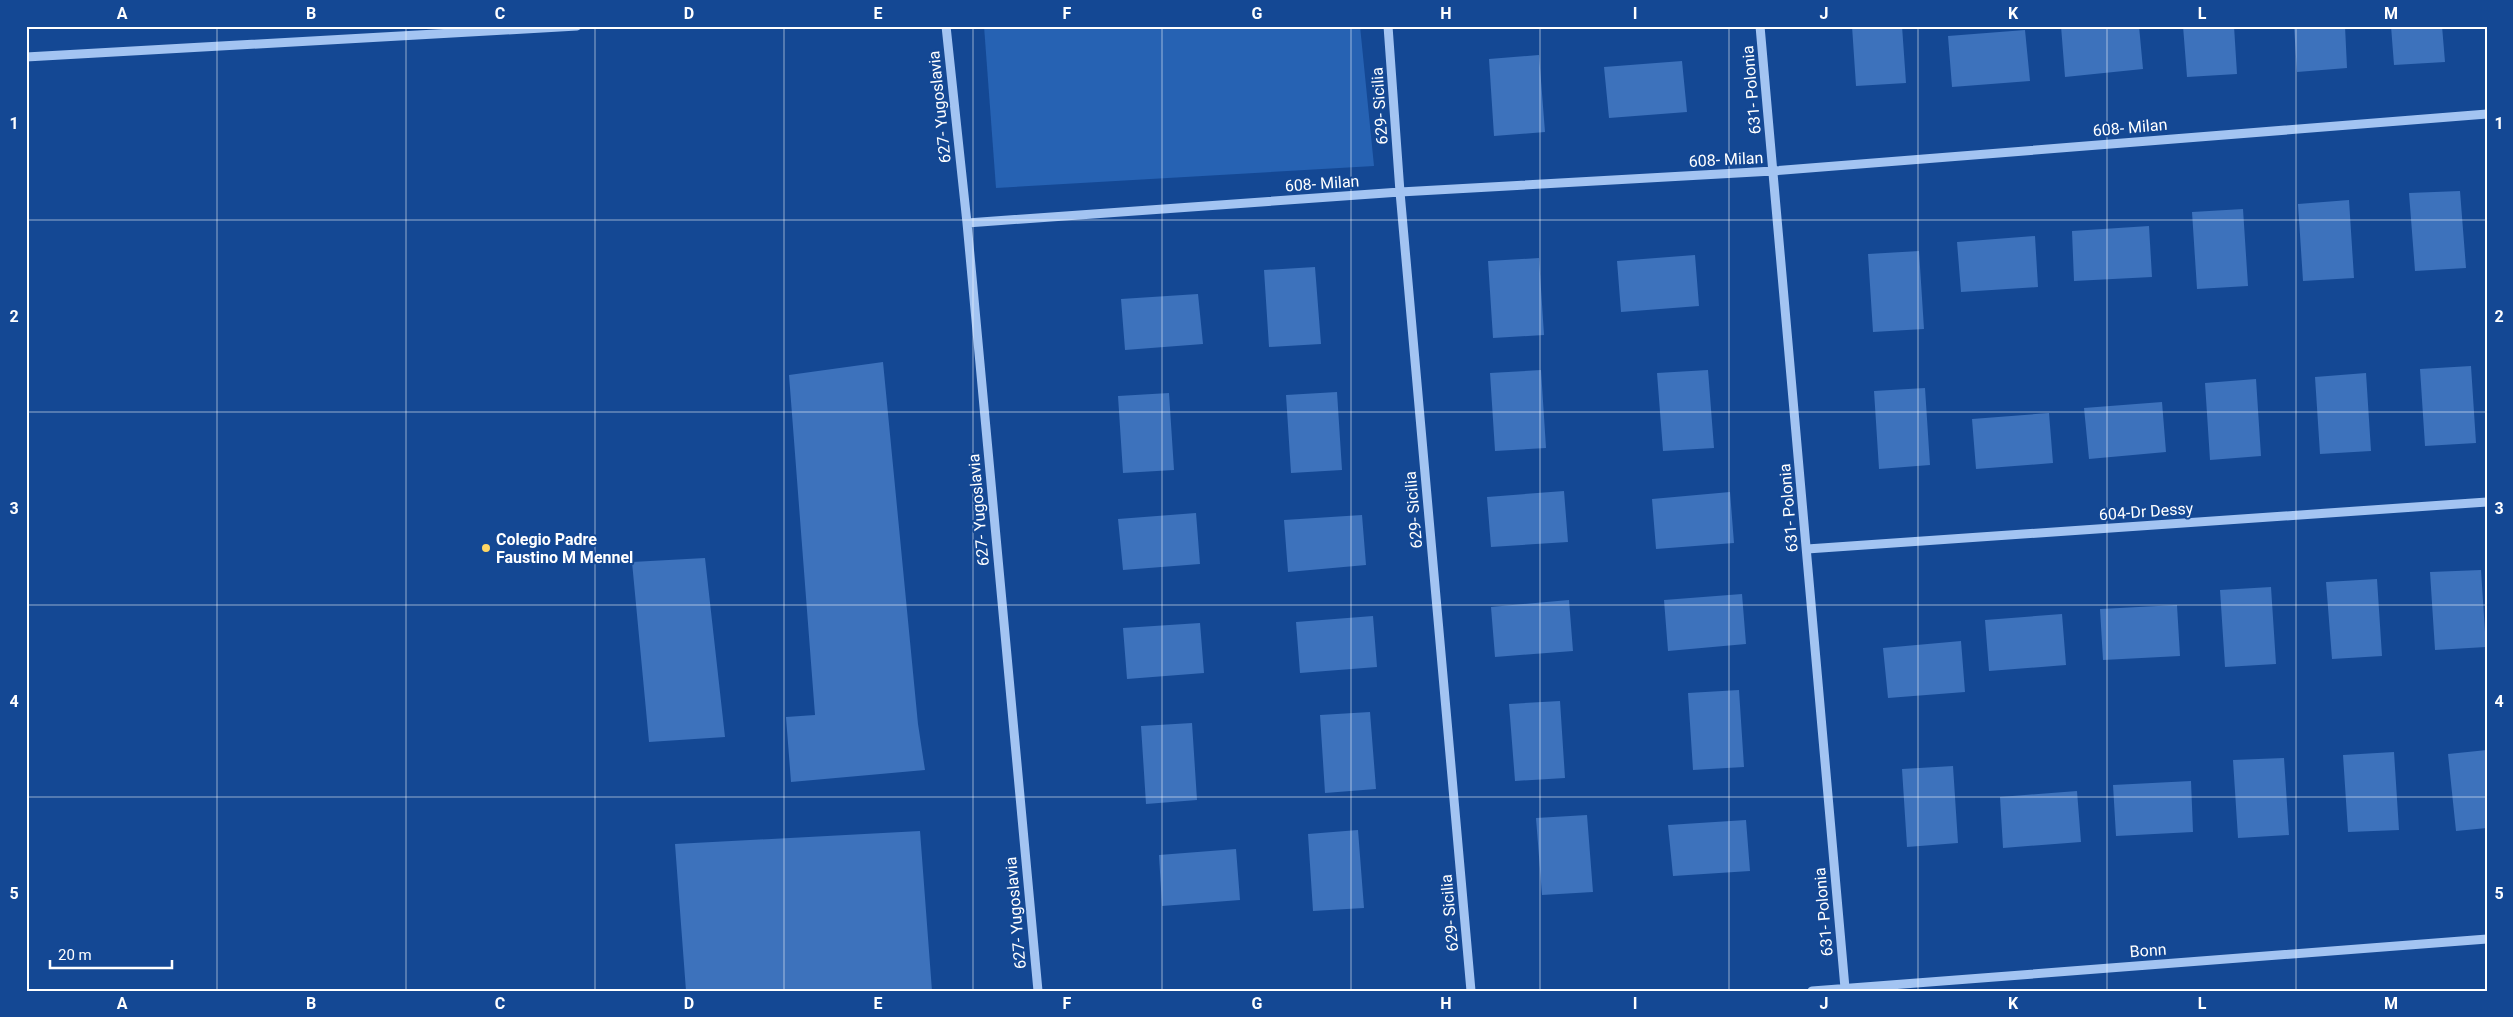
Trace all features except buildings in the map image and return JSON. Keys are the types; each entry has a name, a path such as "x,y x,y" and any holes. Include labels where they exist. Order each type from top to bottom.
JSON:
{"street":[{"path":"26,57 577,26"},
{"name":"627- Yugoslavia","path":"946,26 1038,991"},
{"name":"629- Sicilia","path":"1388,26 1400,192 1471,991"},
{"name":"631- Polonia","path":"1760,26 1845,988"},
{"name":"608- Milan","path":"966,223 1400,192 1773,171 2487,114"},
{"name":"604-Dr Dessy","path":"1807,550 2487,502"},
{"name":"Bonn","path":"1812,991 2487,939"}],"shaded area":[{"path":"984,26 1360,26 1374,166 996,188"}],"place":[{"name":"Colegio Padre Faustino M Mennel","path":"486,548"}]}
